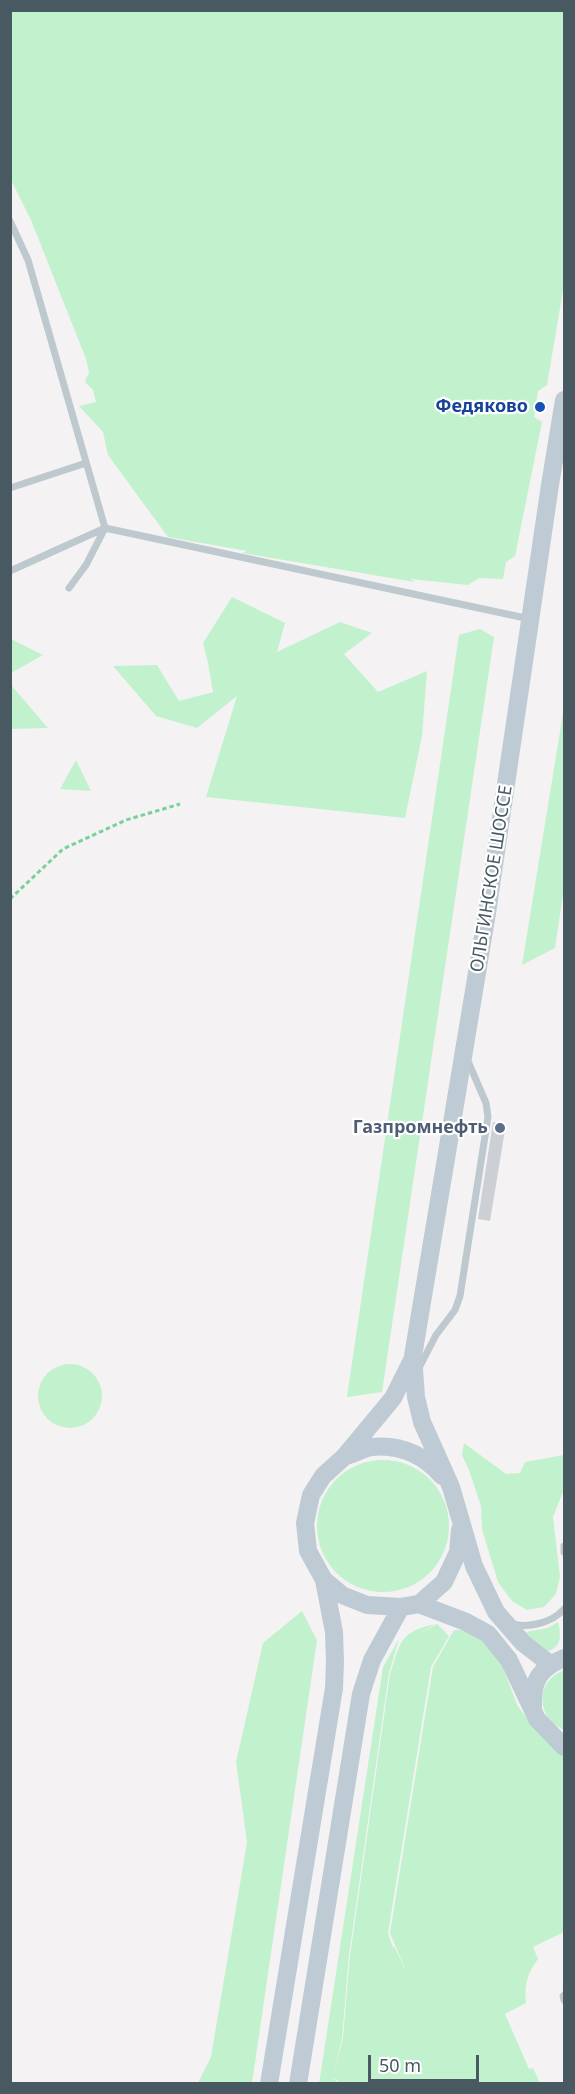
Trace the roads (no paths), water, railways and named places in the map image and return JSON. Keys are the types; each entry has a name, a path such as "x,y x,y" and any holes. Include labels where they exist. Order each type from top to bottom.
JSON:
{"main road":[{"name":"ОЛЬГИНСКОЕ ШОССЕ","path":"413,1356 488,913 564,400"},
{"path":"413,1356 416,1397 422,1422 451,1487 474,1566 496,1612 523,1643 557,1661 538,1676 533,1691 533,1708"},
{"path":"269,2084 334,1688 334,1632 324,1580 308,1551 305,1523 311,1496 323,1476 344,1457 393,1398 413,1356"},
{"path":"344,1457 370,1447 414,1452 432,1464 451,1487"},
{"path":"298,2084 361,1694 372,1660 410,1606 444,1582 458,1552 460,1514"},
{"path":"324,1580 342,1595 367,1605 410,1606 466,1622 488,1634 509,1660 537,1719 561,1740"}],"lane":[{"path":"10,221 28,260 105,528 86,565 69,588"},
{"path":"10,488 86,463"},
{"path":"10,571 105,528 530,619"},
{"path":"415,1377 436,1335 455,1310 460,1296 488,1117 486,1103 465,1053"},
{"path":"564,1546 564,1552"},
{"path":"505,1622 523,1626 544,1623 564,1609"},
{"path":"564,1995 564,2000"}],"place":[{"name":"Федяково","path":"540,407"},
{"name":"Газпромнефть","path":"500,1128"}]}
